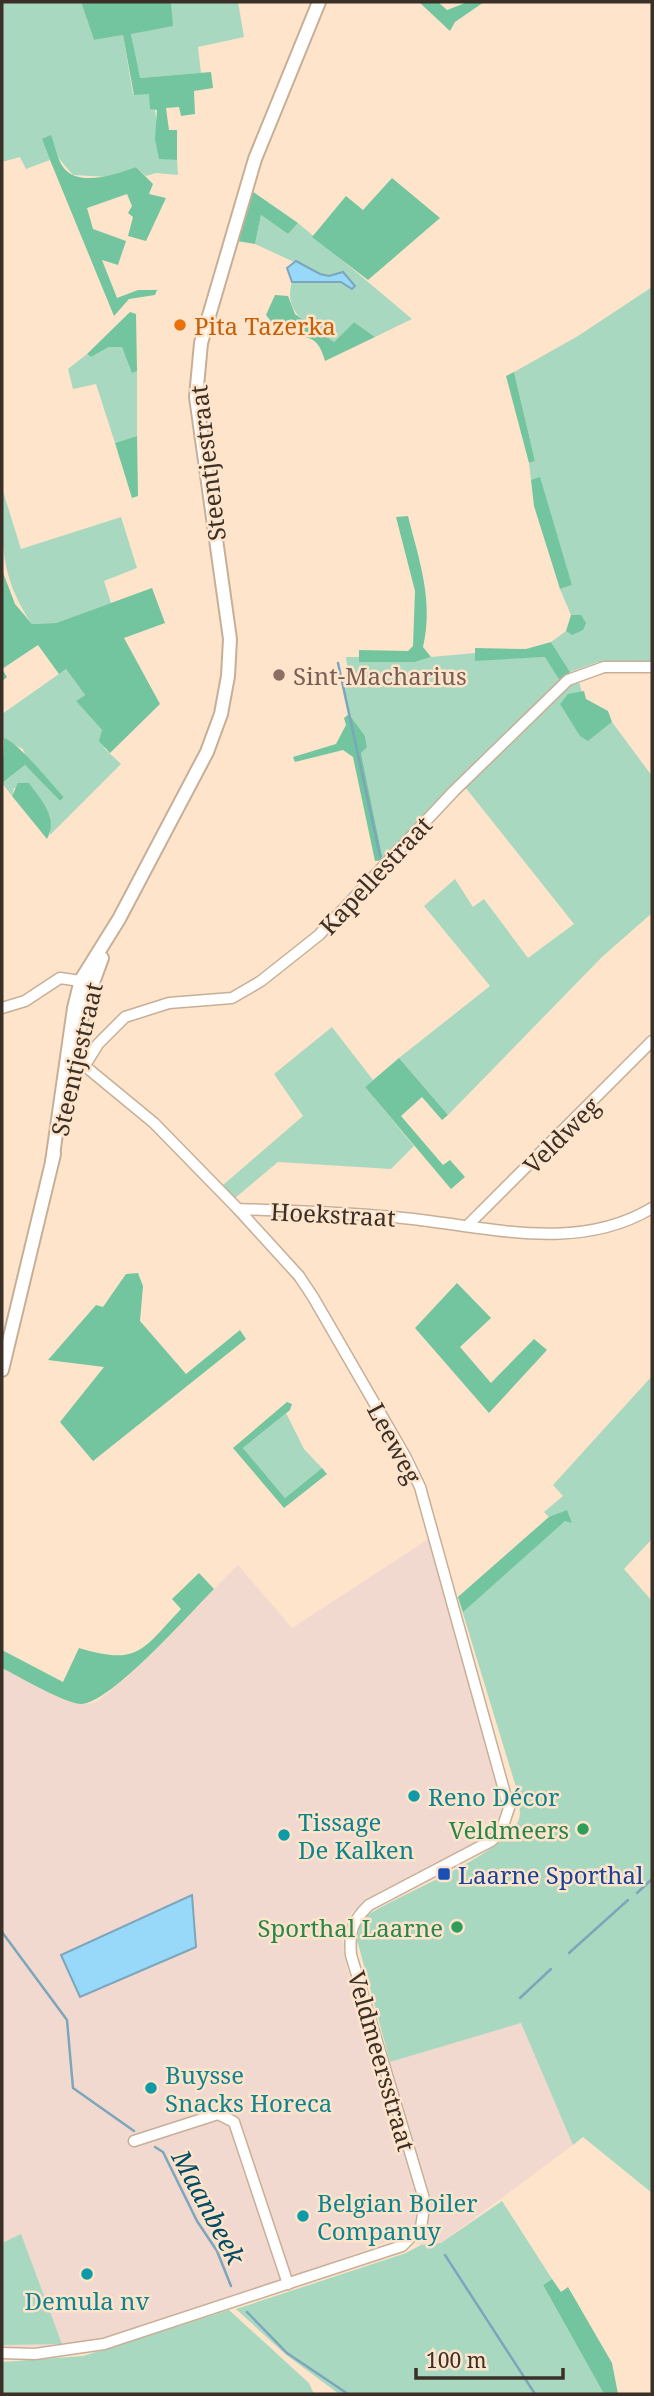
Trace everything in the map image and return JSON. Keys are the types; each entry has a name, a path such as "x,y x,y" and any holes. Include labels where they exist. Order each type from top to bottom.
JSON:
{"street":[{"name":"Steentjestraat","path":"2,1370 76,1061 86,981 207,752 220,714 228,676 230,639 196,397 198,360 255,159 319,2"},
{"name":"Kapellestraat","path":"76,1061 125,1017 169,1003 232,998 261,981 343,912 454,791 568,680 586,671 604,667 652,667"},
{"path":"2,1008 25,1001 60,978 86,981"},
{"name":"Veldweg","path":"467,1226 652,1041"},
{"name":"Hoekstraat","path":"76,1061 154,1122 238,1209 402,1217 569,1235 620,1224 652,1208"},
{"name":"Leeweg","path":"238,1209 299,1276 405,1455 430,1520 483,1711"},
{"name":"Veldmeersstraat","path":"2,2353 35,2354 104,2344 402,2246 421,2227 425,2203 381,2061 351,1955 349,1937 354,1919 369,1905 491,1841 501,1832 509,1808 508,1796 483,1711"},
{"path":"134,2141 218,2114 227,2116 234,2122 288,2284"}],"shaded area":[{"path":"430,1538 503,1802 502,1817 488,1836 376,1894 352,1912 345,1924 343,1941 346,1964 377,2066 521,2022 573,2145 441,2243 421,2245 404,2236 296,2275 110,2336 68,2345 2,2348 2,1668 77,1704 95,1703 125,1679 238,1565 292,1628"}],"green space":[{"path":"2,2 81,2 94,40 123,35 133,94 149,93 156,117 159,158 177,160 178,175 156,173 146,176 136,167 110,177 73,175 42,139 50,160 26,169 20,157 2,162"},
{"path":"81,2 171,2 173,26 131,34 140,78 211,72 213,88 194,91 195,114 181,116 179,107 166,108 169,130 177,130 177,160 159,159 155,139 157,110 150,109 149,94 134,95 123,35 94,40"},
{"path":"171,2 238,2 244,37 198,47 201,73 139,78 131,33 172,26"},
{"path":"419,2 438,2 447,10 468,2 484,2 455,22 450,31"},
{"path":"51,135 61,164 70,173 78,177 98,178 136,167 153,184 149,194 166,198 146,241 128,236 133,217 128,213 132,206 127,194 87,208 93,229 126,241 118,265 102,260 117,298 138,290 157,290 155,295 129,299 114,316 42,139"},
{"path":"392,178 440,218 368,280 312,237 346,196 363,210"},
{"path":"252,191 298,223 288,234 261,215 255,244 237,241"},
{"path":"261,215 288,234 298,223 412,319 375,337 354,322 334,342 316,330 301,318 291,303 292,282 341,282 352,289 355,285 320,274 255,244"},
{"path":"652,287 652,662 598,662 570,672 551,642 566,631 572,635 581,615 571,615 560,589 572,585 539,478 531,480 529,463 535,461 514,372 578,336"},
{"path":"275,295 288,296 295,314 334,342 354,322 375,337 325,361 322,351 314,341 280,330 266,315"},
{"path":"130,312 136,314 137,371 132,373 122,347 109,347 91,357 87,354"},
{"path":"109,347 122,347 133,372 137,371 137,436 115,443 96,384 73,389 68,369 87,354 91,357"},
{"path":"514,372 535,461 529,463 506,376"},
{"path":"137,436 138,496 132,498 115,443"},
{"path":"540,477 572,585 560,589 534,506 531,480"},
{"path":"2,488 21,549 121,517 137,568 104,581 111,603 56,623 32,624 8,575 3,544"},
{"path":"408,516 426,597 423,647 431,657 415,662 359,662 359,650 408,651 413,646 415,591 396,517"},
{"path":"2,570 15,604 32,624 56,623 152,588 165,623 124,638 160,704 110,753 99,741 102,730 76,701 85,695 66,669 59,674 38,645 2,669"},
{"path":"571,615 581,615 586,623 583,630 572,635 566,631"},
{"path":"551,642 570,672 560,681 545,657 475,661 475,648 526,649"},
{"path":"475,653 475,660 546,657 560,681 383,860 361,753 367,746 365,736 349,714 342,684 349,683 346,657 359,657 359,661 415,662 431,657"},
{"path":"66,669 85,695 76,701 102,730 105,749 121,764 50,835 50,817 34,790 14,788 12,796 2,783 25,765 60,801 64,797 27,760 23,749 2,739 2,714"},
{"path":"579,681 593,737 612,722 652,776 652,913 602,957 448,1115 399,1058 490,986 424,906 455,879 473,907 484,899 528,958 574,924 465,787 566,687"},
{"path":"584,691 586,699 608,711 612,722 588,741 580,736 560,704 568,694"},
{"path":"349,714 365,736 367,747 361,753 383,860 375,861 353,757 343,750 295,762 293,757 336,744 346,725 344,718"},
{"path":"4,738 26,755 64,797 60,801 25,765 2,783"},
{"path":"18,783 29,783 47,810 51,824 47,839 12,796"},
{"path":"332,1027 373,1080 365,1087 414,1146 391,1169 278,1162 235,1198 223,1185 303,1116 274,1074"},
{"path":"399,1058 448,1115 442,1120 422,1097 401,1116 443,1165 450,1160 465,1177 451,1189 365,1087"},
{"path":"138,1273 143,1286 140,1321 186,1374 240,1330 246,1339 93,1461 60,1422 104,1367 48,1360 96,1305 103,1307 126,1274"},
{"path":"457,1283 491,1318 460,1347 491,1383 534,1339 547,1350 489,1413 415,1328"},
{"name":"Veldmeers","path":"652,1376 652,1539 624,1569 652,1601 652,2193 583,2137 573,2145 521,2023 390,2062 357,1940 359,1928 368,1915 496,1845 511,1832 519,1819 519,1797 458,1597 549,1517 544,1512 563,1496 553,1485"},
{"path":"287,1402 292,1404 290,1410 243,1448 285,1498 322,1468 327,1474 284,1508 233,1448"},
{"path":"286,1413 304,1449 322,1468 285,1498 243,1448"},
{"path":"567,1510 572,1523 565,1521 463,1612 458,1597 549,1517"},
{"path":"199,1573 214,1589 129,1674 94,1700 74,1703 2,1668 2,1650 63,1682 79,1648 115,1655 138,1651 181,1609 172,1599"},
{"path":"502,2201 552,2279 543,2285 604,2394 339,2394 285,2354 236,2309 406,2253 421,2245 441,2243"},
{"path":"21,2234 62,2344 2,2345 2,2243"},
{"path":"552,2279 561,2292 568,2287 612,2363 618,2394 604,2394 543,2285"},
{"path":"229,2310 309,2383 314,2394 2,2394 2,2362 83,2356"}],"water":[{"path":"296,261 320,274 329,276 343,272 355,286 352,289 341,282 292,282 287,268"},
{"path":"192,1895 196,1947 80,1997 61,1955"}],"waterway":[{"path":"338,663 380,856"},
{"path":"637,1893 652,1879"},
{"path":"569,1953 628,1900"},
{"name":"Maanbeek","path":"2,1932 67,2020 73,2088 134,2131"},
{"path":"520,1998 551,1969"},
{"name":"Maanbeek","path":"155,2147 163,2152 197,2221 217,2251 231,2286"},
{"path":"445,2255 535,2394"},
{"name":"Maanbeek","path":"247,2312 287,2353 348,2394"}],"place":[{"name":"Pita Tazerka","path":"180,325"},
{"name":"Sint-Macharius","path":"279,675"},
{"name":"Reno Décor","path":"414,1796"},
{"name":"Veldmeers","path":"583,1829"},
{"name":"Tissage De Kalken","path":"284,1835"},
{"name":"Laarne Sporthal","path":"444,1874"},
{"name":"Sporthal Laarne","path":"457,1927"},
{"name":"Buysse Snacks Horeca","path":"151,2088"},
{"name":"Belgian Boiler Companuy","path":"303,2216"},
{"name":"Demula nv","path":"87,2274"}]}
